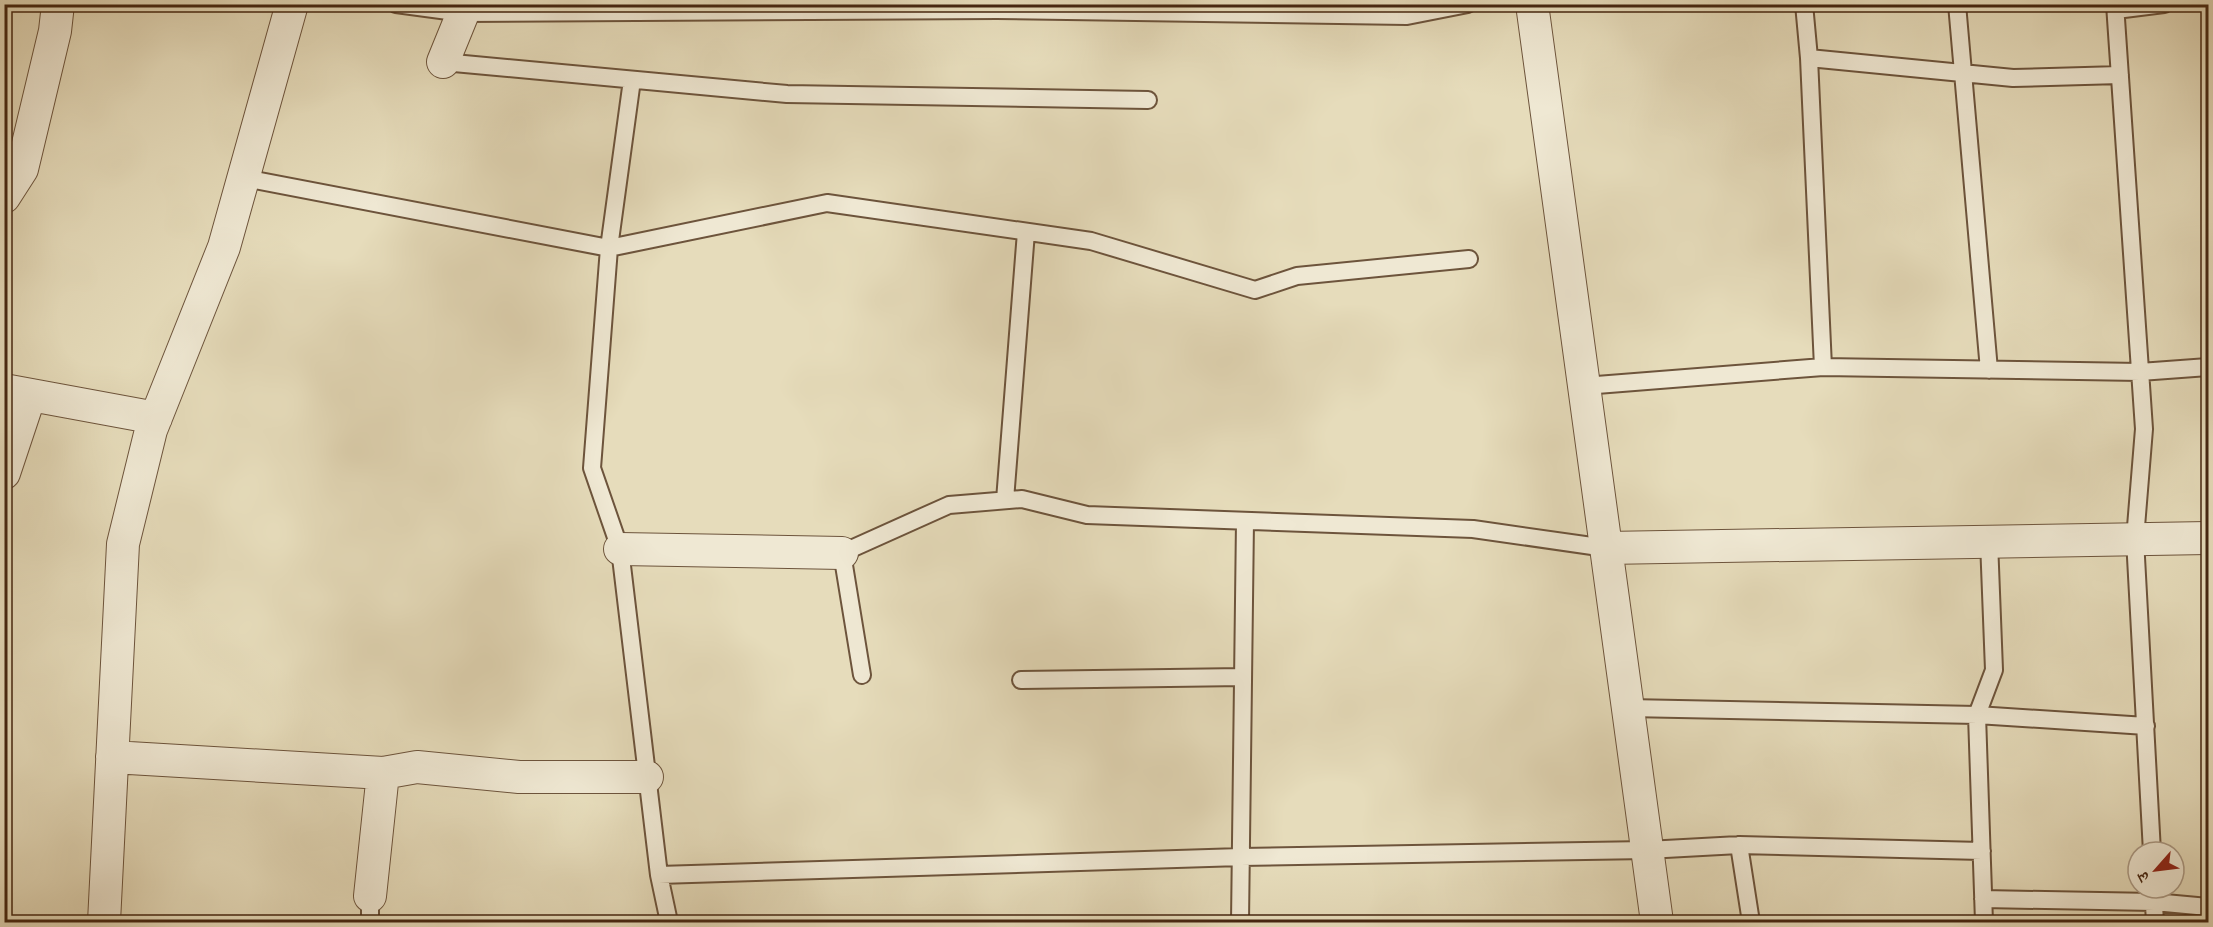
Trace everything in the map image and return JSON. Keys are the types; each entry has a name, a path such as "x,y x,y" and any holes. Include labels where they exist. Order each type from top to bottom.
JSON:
{"street":[{"path":"4,197 22,169 55,32 58,4"},
{"path":"104,922 123,544 151,430 224,247 292,4"},
{"path":"1532,4 1657,922"},
{"path":"443,62 463,9"},
{"path":"4,473 17,392 156,418"},
{"path":"1606,548 2208,538"},
{"path":"620,549 842,553"},
{"path":"112,757 383,773 417,767 519,777 647,777"},
{"path":"370,909 383,773"}],"lane":[{"path":"396,4 463,9 1334,10 1407,16 1468,4"},
{"path":"1804,4 1809,58 1823,367"},
{"path":"1957,4 1989,370"},
{"path":"2151,840 2135,539 2144,429 2115,8 2164,4"},
{"path":"1809,58 2013,78 2120,75"},
{"path":"443,62 787,94 1148,100"},
{"path":"632,80 609,248 592,468 620,549 659,875 669,922"},
{"path":"243,178 609,248 827,203 1091,241 1255,290 1297,276 1469,259"},
{"path":"1005,500 1026,232"},
{"path":"1584,386 1823,367 2140,372 2208,367"},
{"path":"862,675 842,553 949,505 1022,499 1087,515 1473,529 1606,548"},
{"path":"1240,922 1245,521"},
{"path":"1984,922 1977,715 1994,670 1989,541"},
{"path":"1021,680 1243,677"},
{"path":"1628,708 1977,715 2146,726"},
{"path":"659,875 1241,857 1647,850 1739,844 1982,851"},
{"path":"1739,844 1751,922"},
{"path":"1983,898 2126,895"},
{"path":"2154,900 2155,922"},
{"path":"2176,900 2208,907"}]}
